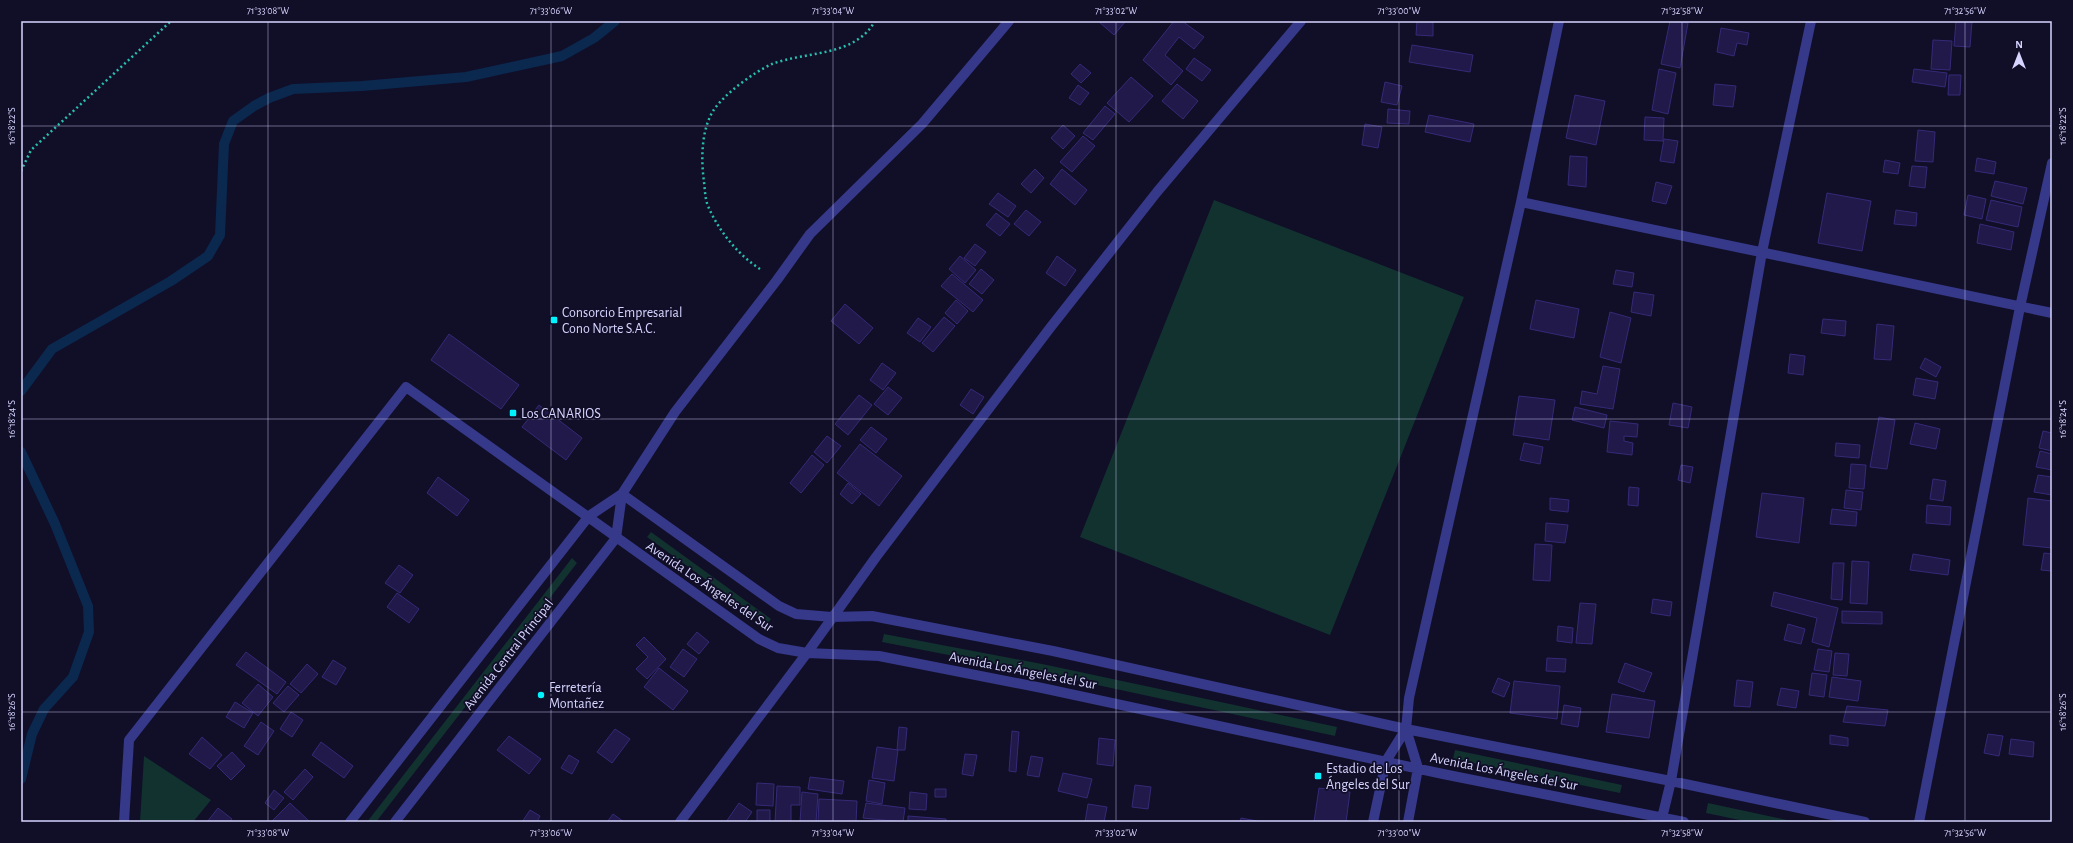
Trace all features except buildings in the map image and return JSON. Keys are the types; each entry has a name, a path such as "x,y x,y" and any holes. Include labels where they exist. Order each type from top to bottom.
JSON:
{"street":[{"path":"589,516 622,494 675,412 777,280 810,234 922,124 1009,21"},
{"path":"680,822 808,653 832,617 1050,328 1157,192 1301,21"},
{"path":"1408,822 1418,768 1406,729 1409,698 1521,202 1559,21"},
{"path":"1661,820 1671,781 1762,252 1811,21"},
{"path":"1919,822 2020,306 2052,163"},
{"path":"1521,202 2052,313"},
{"name":"Avenida Los Ángeles del Sur","path":"124,822 126,757 129,740 406,387 589,516 616,538 759,639 778,648 808,653 879,656 1042,688 1661,820 1684,822"},
{"path":"616,538 622,494"},
{"name":"Avenida Los Ángeles del Sur","path":"622,494 780,606 796,614 832,617 872,616 1053,651 1406,729 1671,781 1864,822"},
{"name":"Avenida Central Principal","path":"350,822 589,516"},
{"name":"Avenida Central Principal","path":"394,822 616,538"},
{"path":"1373,822 1386,761 1406,729"}],"path":[{"path":"21,171 31,150 171,21"},
{"path":"777,280 745,260 729,241 708,206 702,168 705,134 713,111 734,89 752,75 773,64 847,46 870,31 875,21"}],"green space":[{"path":"1214,200 1464,297 1330,635 1080,537"},
{"path":"651,532 771,619 767,624 647,537"},
{"path":"572,558 577,563 376,822 367,822"},
{"path":"884,634 1047,665 1337,727 1335,736 1046,674 882,642"},
{"path":"1455,750 1622,785 1620,793 1453,759"},
{"path":"144,756 211,800 193,822 140,822"},
{"path":"1708,803 1796,822 1749,822 1706,813"}],"waterway":[{"path":"21,391 52,349 171,281 208,256 220,235 224,144 233,121 254,106 269,98 293,89 362,86 466,77 562,56 594,38 615,21"},
{"path":"21,452 55,524 88,606 89,632 73,677 44,709 32,734 21,779"}],"place":[{"name":"Consorcio Empresarial Cono Norte S.A.C.","path":"554,320"},
{"name":"Los CANARIOS","path":"513,413"},
{"name":"Ferretería Montañez","path":"541,695"},
{"name":"Estadio de Los Ángeles del Sur","path":"1318,776"}]}
